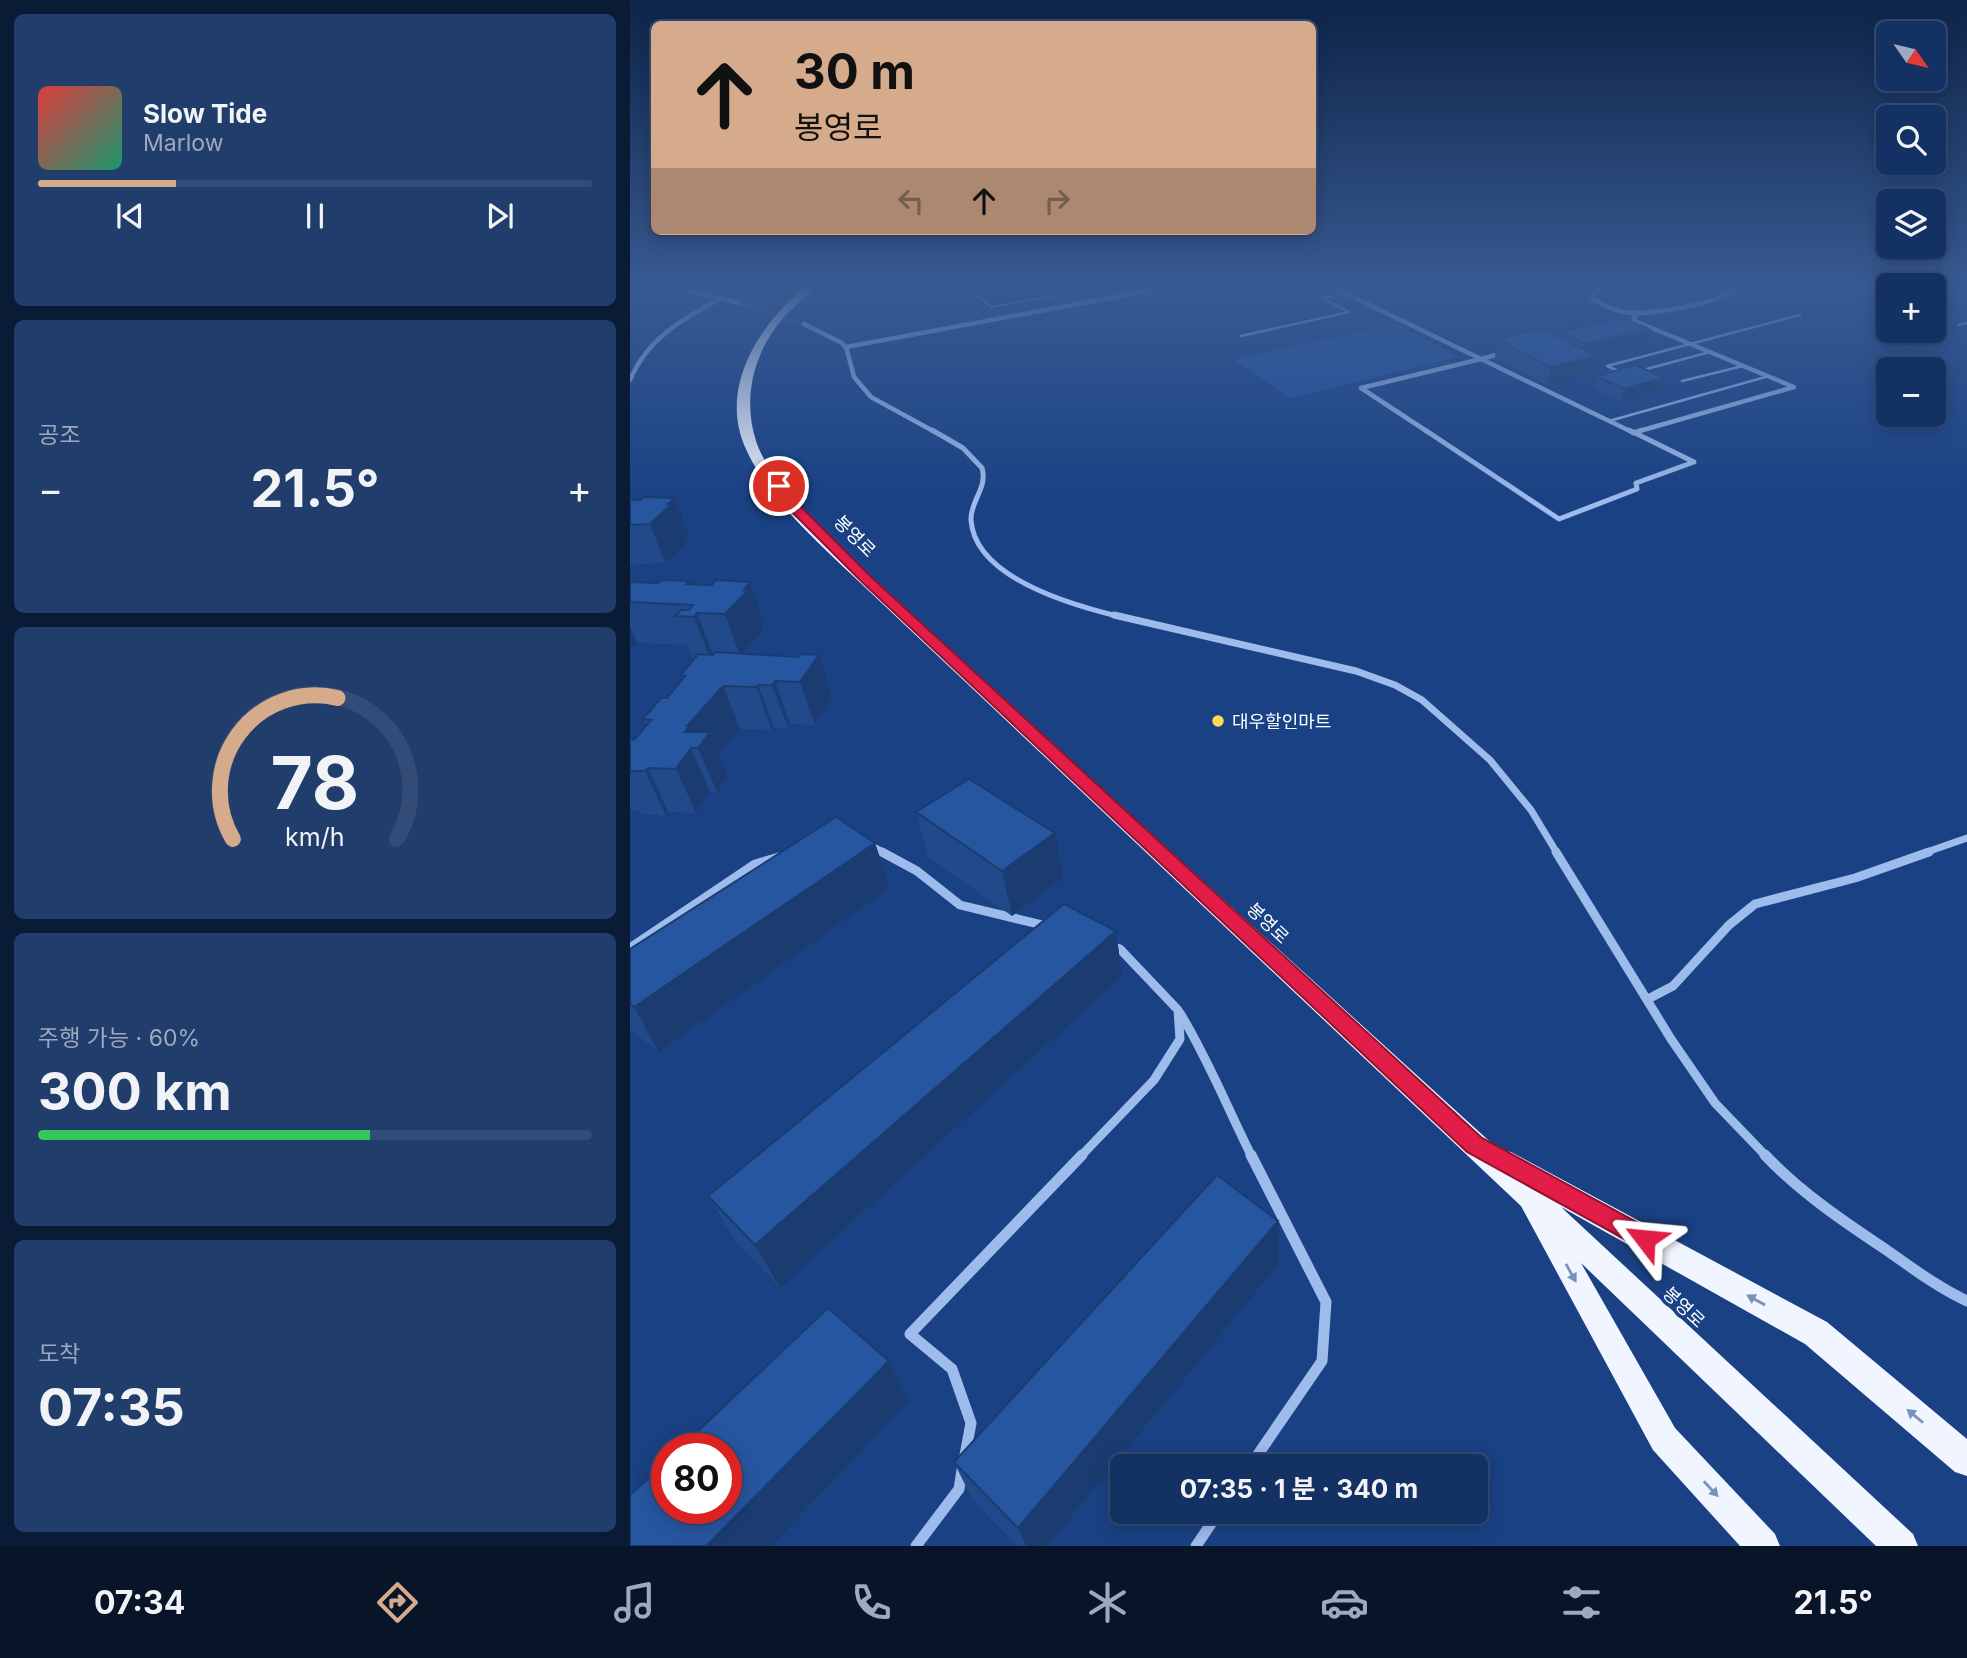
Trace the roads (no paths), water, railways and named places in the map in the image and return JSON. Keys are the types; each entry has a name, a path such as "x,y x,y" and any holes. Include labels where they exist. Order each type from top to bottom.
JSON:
{"highway":[{"name":"봉영로","path":"751,360 741,402 751,447 793,506 847,561 1012,716 1694,1348 1901,1546"},
{"path":"1475,1145 1816,1333 1967,1460"},
{"path":"1526,1192 1664,1439 1763,1546"}],"street":[{"path":"630,380 642,360"},
{"path":"848,360 850,372 870,396 969,452 984,470 971,518 976,538 988,555 1007,572 1036,589 1076,606 1356,671 1395,685 1438,712 1490,760 1531,810 1671,1039 1715,1103 1783,1174 1854,1228 1947,1291 1967,1301"},
{"path":"1475,360 1361,388 1559,519 1637,489 1636,483 1694,462 1482,360"},
{"path":"1633,433 1794,387 1729,360"},
{"path":"1648,999 1673,986 1729,925 1755,904 1855,878 1967,838"},
{"path":"865,842 917,872 960,905 1018,921 1057,927"},
{"path":"630,948 755,864 790,853"},
{"path":"1108,944 1120,950 1178,1010 1197,1041 1261,1176 1326,1303 1322,1361 1258,1454"},
{"path":"921,1545 958,1489 971,1423 952,1368 910,1334 1154,1080 1180,1039 1178,1010"},
{"path":"1196,1546 1211,1524"}],"lane":[{"path":"1626,375 1607,366 1629,360"},
{"path":"1638,371 1679,360"},
{"path":"1682,381 1743,366"},
{"path":"1609,421 1769,376"}],"place":[{"name":"대우할인마트","path":"1218,721"}]}
